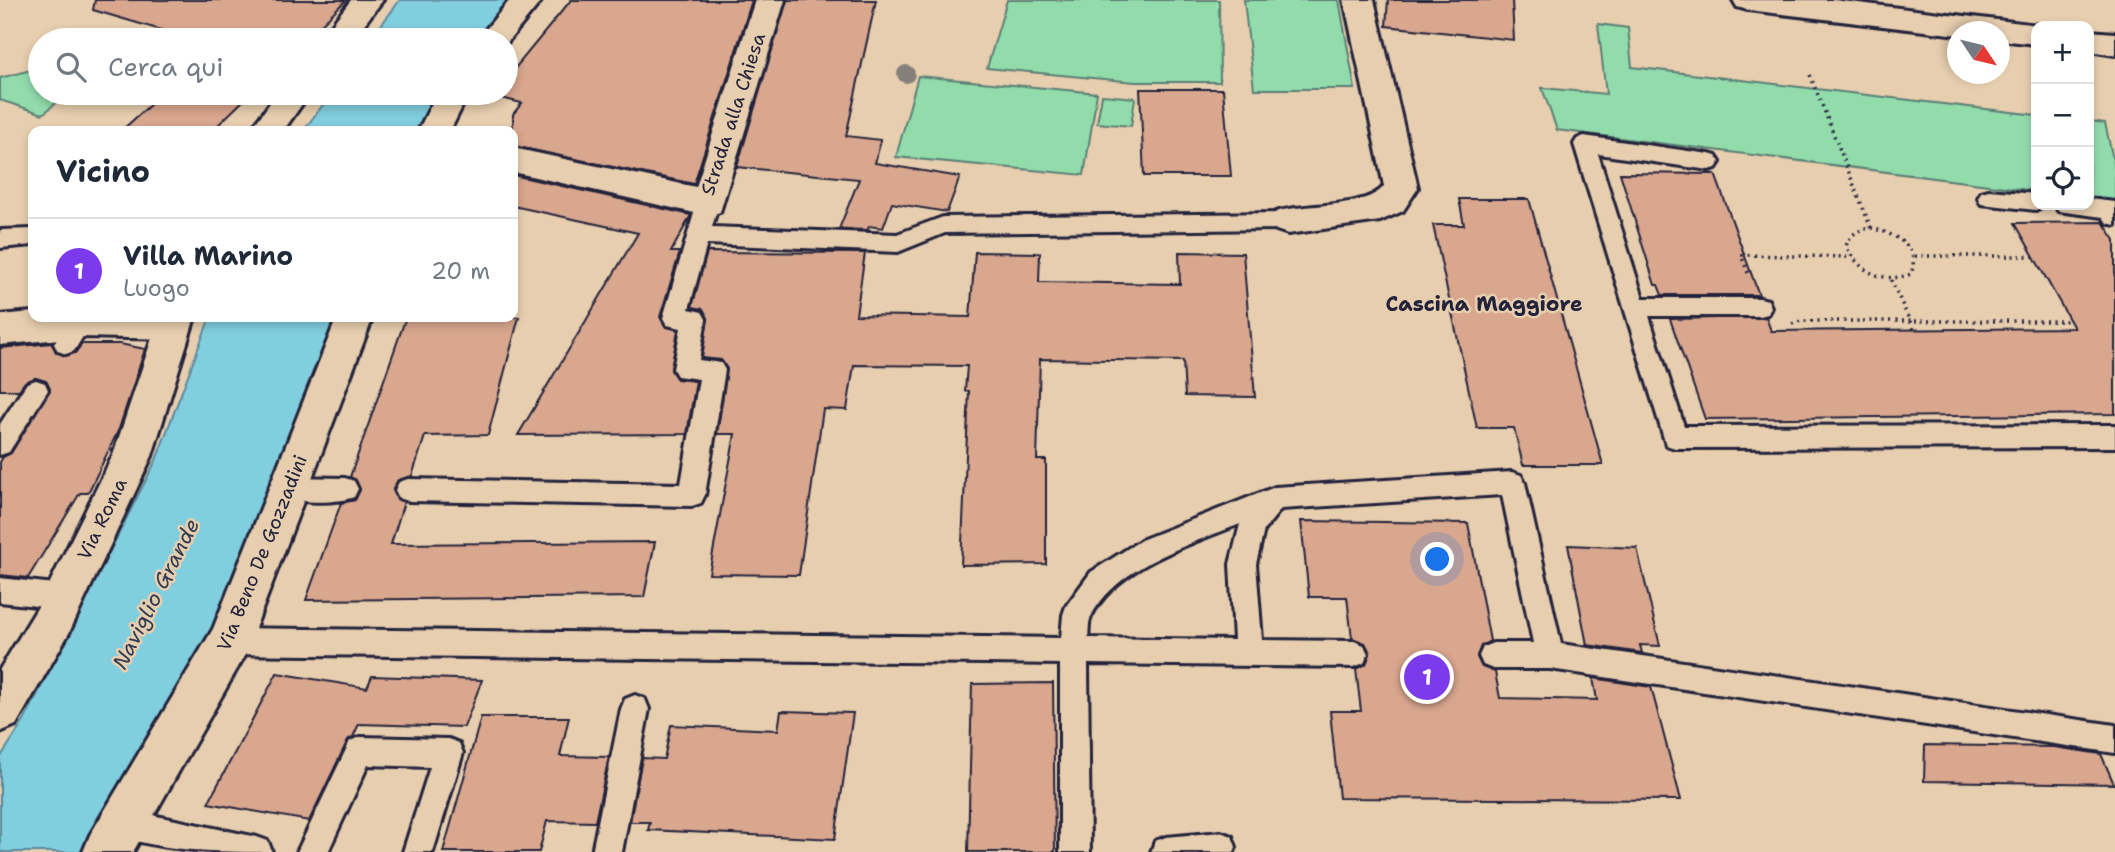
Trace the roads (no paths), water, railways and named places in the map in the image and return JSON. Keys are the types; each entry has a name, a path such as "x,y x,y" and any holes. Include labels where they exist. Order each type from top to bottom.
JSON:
{"street":[{"path":"345,28 368,0"},
{"path":"502,28 527,0"},
{"name":"Strada alla Chiesa","path":"518,161 708,202 770,0"},
{"path":"1288,221 1368,212 1391,202 1401,188 1359,0"},
{"path":"1748,0 2031,33"},
{"path":"2094,42 2115,44"},
{"path":"270,126 285,105"},
{"path":"436,126 447,105"},
{"path":"0,330 73,333 167,322"},
{"name":"Via Roma","path":"0,710 64,597 132,456 176,322"},
{"name":"Via Beno De Gozzadini","path":"115,838 230,642 353,322"}],"lane":[{"path":"1709,162 1584,144 1675,437 2115,436"},
{"path":"1989,198 2031,202"},
{"path":"408,490 692,495 713,370 685,369 694,319 675,318 708,202"},
{"path":"2094,208 2110,209 2115,217"},
{"path":"698,235 898,243 943,225 1288,221"},
{"path":"0,239 28,237"},
{"path":"1635,307 1760,307"},
{"path":"0,444 7,424 36,390"},
{"path":"1075,852 1076,615 1100,581 1150,548 1275,498 1512,483 1550,656"},
{"path":"289,488 345,489"},
{"path":"1249,653 1243,564 1252,525 1275,498"},
{"path":"0,590 64,597"},
{"path":"230,642 1354,654"},
{"path":"1493,656 1550,656 2115,739"},
{"path":"607,852 635,709"},
{"path":"312,852 360,751 449,753 418,852"},
{"path":"115,838 257,852"},
{"path":"1166,852 1221,847"}],"water":[{"path":"400,0 513,0 490,28 379,28"},
{"path":"323,105 432,105 422,126 307,126"},
{"name":"Naviglio Grande","path":"208,322 333,322 204,670 91,852 0,852 0,758 24,721 156,460"}],"place":[{"name":"Villa Marino","path":"1427,677"}],"district":[{"name":"Cascina Maggiore","path":"1484,304"}]}
